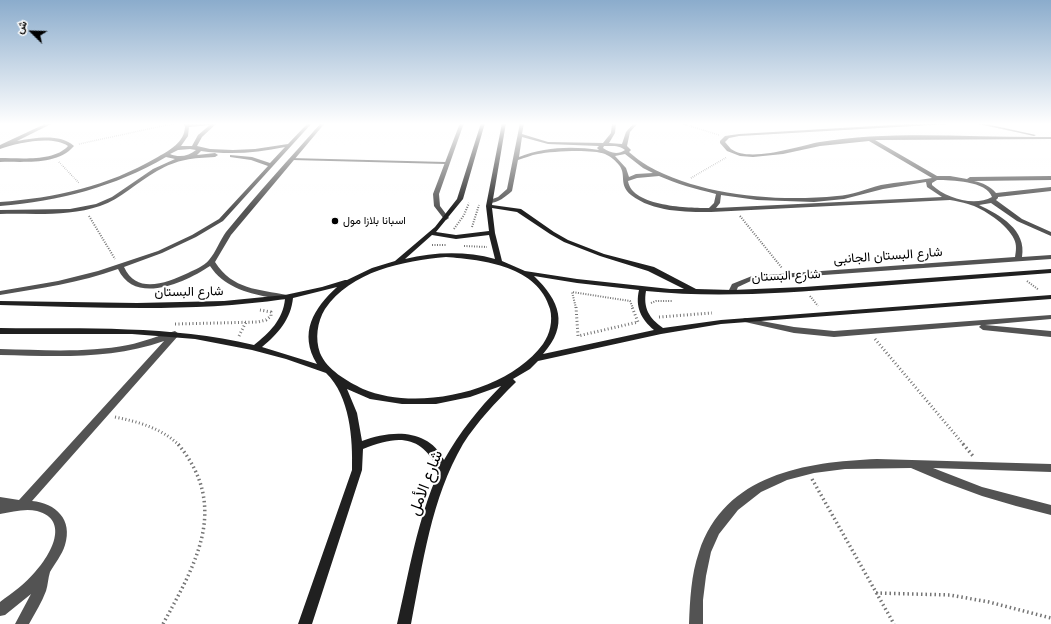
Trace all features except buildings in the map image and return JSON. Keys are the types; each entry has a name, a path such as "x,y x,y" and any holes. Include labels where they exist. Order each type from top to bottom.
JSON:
{"main road":[{"path":"396,262 446,218 460,199 474,152"},
{"path":"499,152 489,204 492,233 499,262"},
{"path":"489,204 519,210 566,241 602,255 651,268 697,292"},
{"path":"430,232 456,237 492,233"},
{"path":"446,255 471,257 499,262 524,273 544,289 555,310 554,334 539,358 519,374 492,388 460,397 426,402 392,400 362,392 338,380 326,370 316,356 312,342 313,328 319,313 328,300 341,288 373,270 396,262 421,257 446,255"},
{"name":"شارع البستان","path":"0,303 157,305 261,302 289,298 336,286 373,270"},
{"name":"شارع البستان","path":"524,273 577,281 697,292 806,292 1051,271"},
{"path":"643,288 640,299 643,312 648,319 662,331"},
{"path":"539,358 662,331 745,320 1051,297"},
{"path":"255,348 282,322 287,313 289,298"},
{"path":"0,331 175,334 235,343 297,359 326,370"},
{"name":"شارع الأمل","path":"404,624 431,504 444,471 459,442 477,416 519,374"},
{"path":"305,624 357,470 358,447 356,426 352,408 338,380"},
{"path":"358,447 373,440 389,436 404,436 419,440 431,447 439,456 444,471"}],"street":[{"path":"0,160 33,159 53,156 65,152"},
{"path":"0,204 38,200 110,182 143,168 170,152"},
{"path":"0,212 37,212 84,208 106,202 155,170 198,152"},
{"path":"0,293 58,283 120,266 178,244 220,220 283,152"},
{"path":"120,266 128,280 142,286 152,286 163,285 187,277 211,262 228,234 298,152"},
{"path":"446,218 439,211 435,200 450,152"},
{"path":"489,204 510,190 518,152"},
{"path":"517,159 529,154 543,152"},
{"path":"605,152 622,165 626,175 625,180 627,185 634,193 658,205 684,210 734,209 950,198"},
{"path":"628,152 639,163 659,174 682,183 719,192 766,199 819,200 933,179 1051,178"},
{"path":"737,152 752,155 769,155 783,152"},
{"path":"890,152 933,179"},
{"path":"167,154 172,158 216,155 241,157 270,165"},
{"path":"625,180 636,176 659,174"},
{"path":"958,178 984,186 993,198 1015,218 1051,234"},
{"path":"933,179 928,184 931,189 950,198 969,202 997,217 1015,234 1020,243 1021,252 1018,259"},
{"path":"110,182 127,182 133,185"},
{"path":"969,202 1051,189"},
{"path":"711,210 717,203 719,192"},
{"path":"37,212 34,207 38,200"},
{"name":"شارع البستان الجانبى","path":"732,292 735,286 752,278 1051,257"},
{"path":"211,262 225,279 241,288 263,294 289,298"},
{"path":"745,320 794,330 834,334 1051,317"},
{"path":"963,324 1051,334"},
{"path":"0,352 89,354 109,352 150,344 175,334"},
{"path":"0,509 21,505 175,334"},
{"path":"910,463 937,476 988,494 1051,510"},
{"path":"696,624 697,594 706,548 719,524 726,513 741,500 757,489 778,479 806,470 840,464 910,463 1051,468"},
{"path":"0,502 39,506 52,512 60,522 62,536 56,553 44,572 24,592 0,610"},
{"path":"22,624 40,590 44,572"}],"lane":[{"path":"292,159 446,163"}],"path":[{"path":"682,183 736,152"},
{"path":"53,156 85,189"},
{"path":"84,208 120,266"},
{"path":"734,209 789,276"},
{"path":"1031,279 1025,280 1041,291 1033,292"},
{"path":"572,292 630,301 638,322 578,336 577,313 572,292"},
{"path":"806,292 816,295"},
{"path":"806,292 820,308 812,309"},
{"path":"649,308 650,303 656,301 681,301"},
{"path":"655,316 717,313"},
{"path":"235,343 246,322"},
{"path":"868,331 981,465"},
{"path":"100,416 135,421 155,428 173,439 191,457 202,482 206,512 200,548 163,624"},
{"path":"806,470 894,624"},
{"path":"876,593 950,595 989,602 1051,618"}],"place":[{"name":"اسبانا بلازا مول","path":"335,221"}]}
